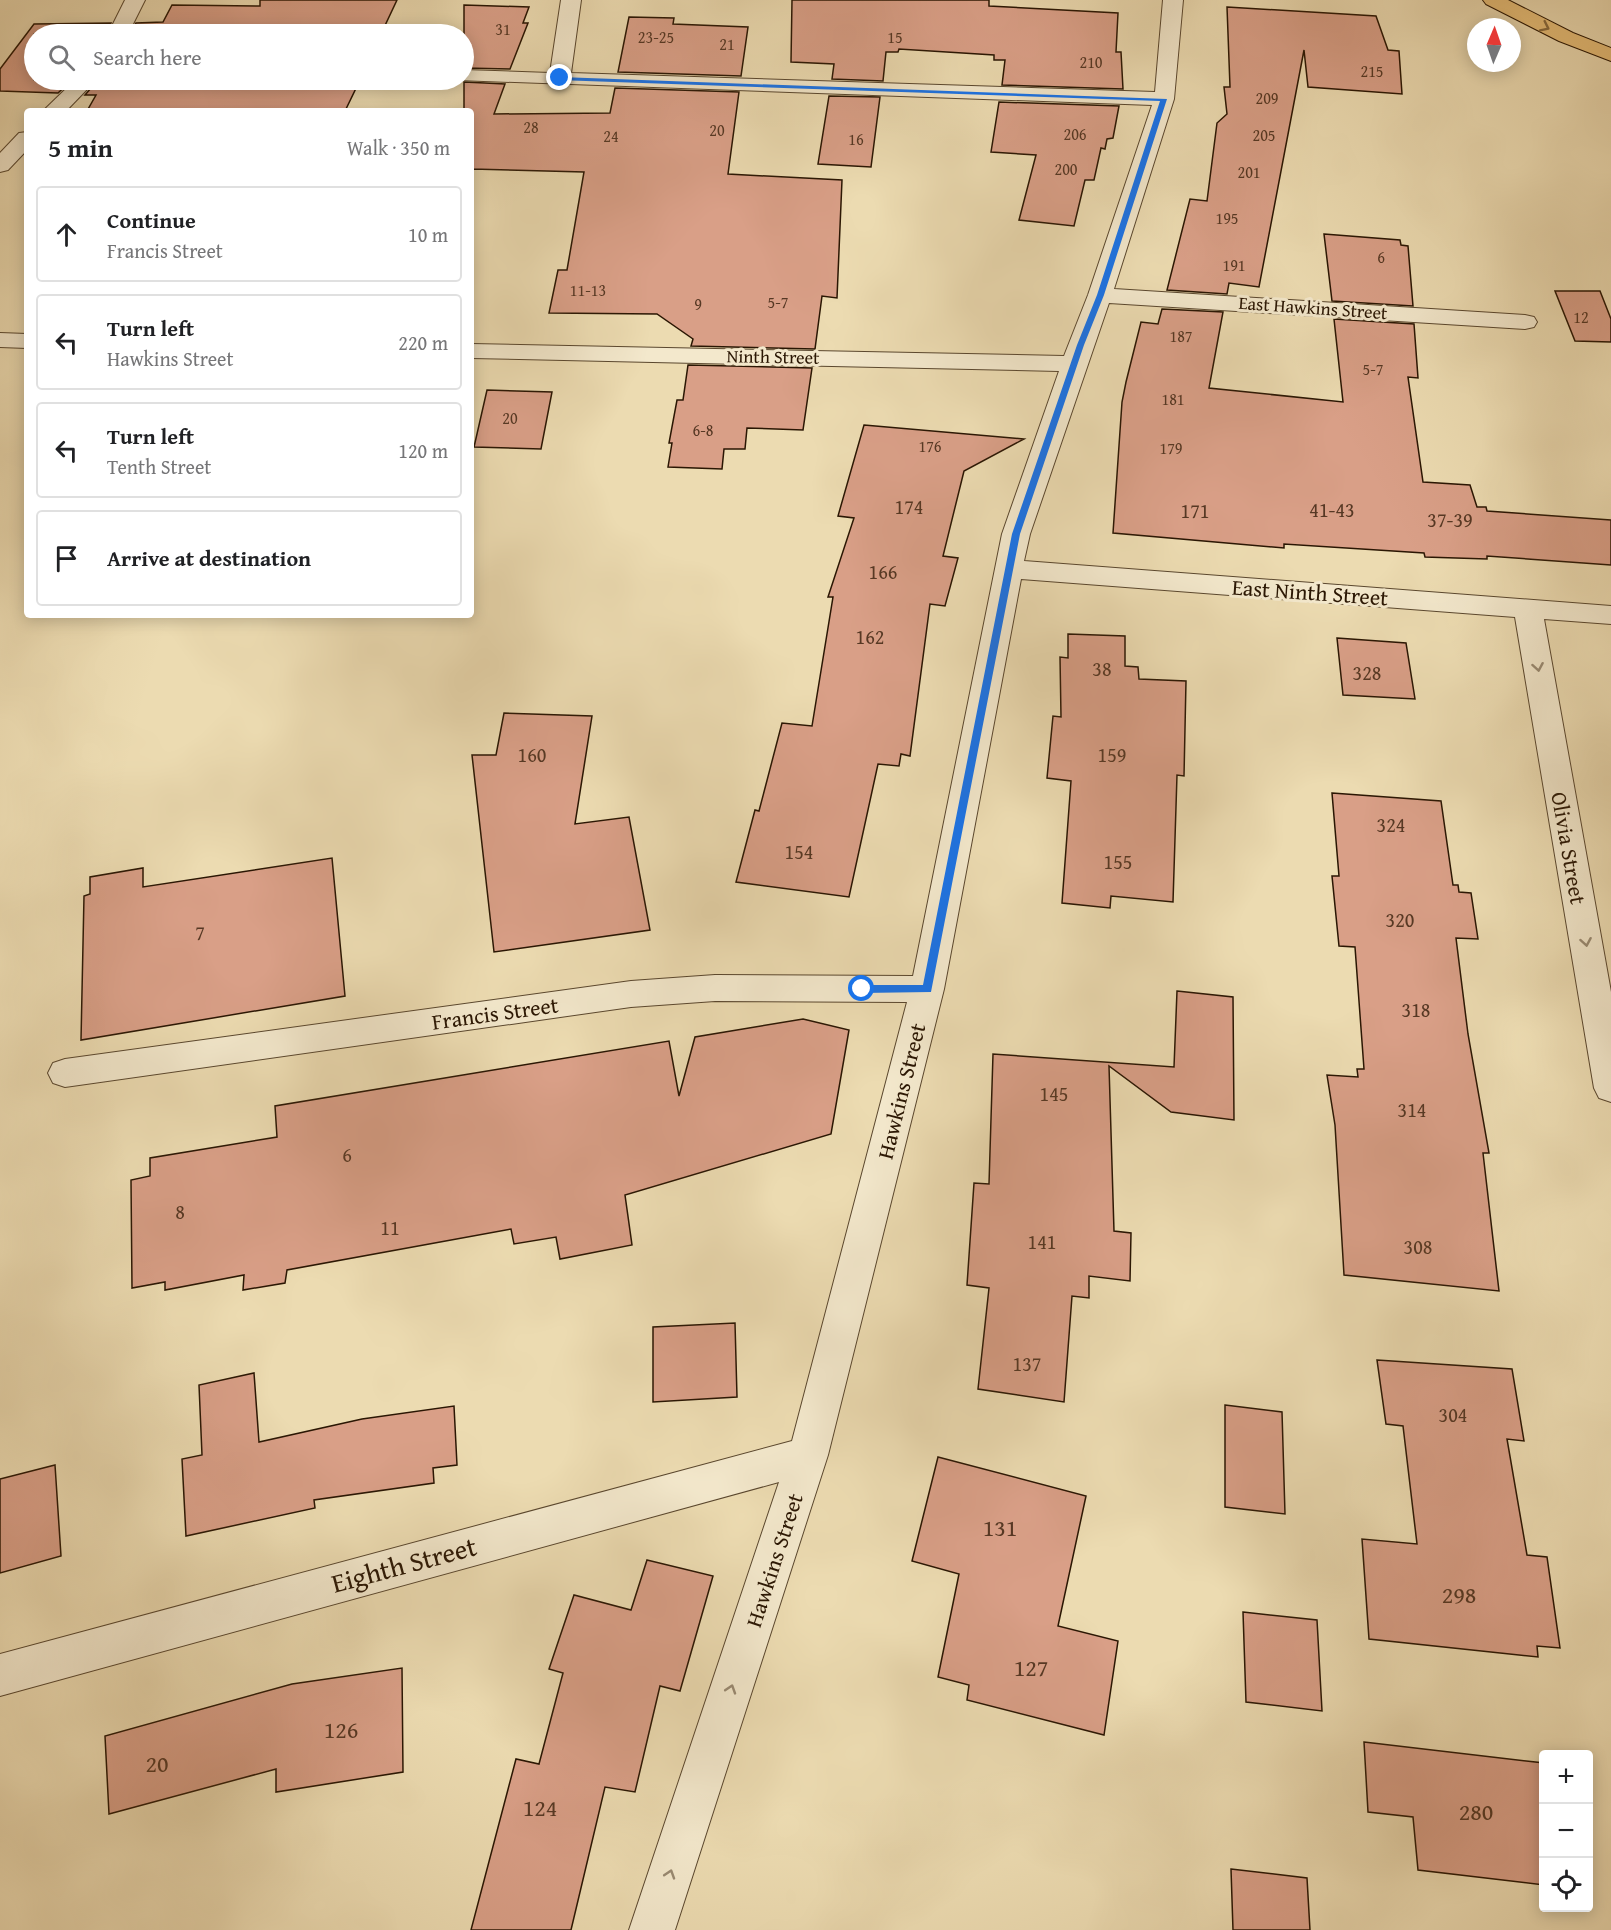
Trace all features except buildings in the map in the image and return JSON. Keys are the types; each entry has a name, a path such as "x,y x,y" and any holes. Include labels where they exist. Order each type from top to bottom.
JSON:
{"highway":[{"path":"1493,0 1566,37 1611,55"}],"street":[{"path":"123,24 135,0"},
{"path":"560,78 571,0"},
{"name":"Hawkins Street","path":"652,1930 808,1455 927,989 1016,534 1100,295 1164,99 1173,0"},
{"path":"474,76 1164,99"},
{"path":"57,108 76,90"},
{"path":"0,165 24,141"},
{"name":"East Hawkins Street","path":"1100,295 1525,322"},
{"path":"0,340 24,341"},
{"name":"Ninth Street","path":"474,351 1075,364"},
{"name":"East Ninth Street","path":"1009,569 1611,615"},
{"name":"Olivia Street","path":"1528,609 1611,1088"},
{"name":"Francis Street","path":"65,1072 631,994 715,988 927,989"},
{"name":"Eighth Street","path":"0,1675 808,1455"}],"route":[{"path":"560,78 1164,99 1100,295 1080,345 1016,534 927,989 862,989"}]}
